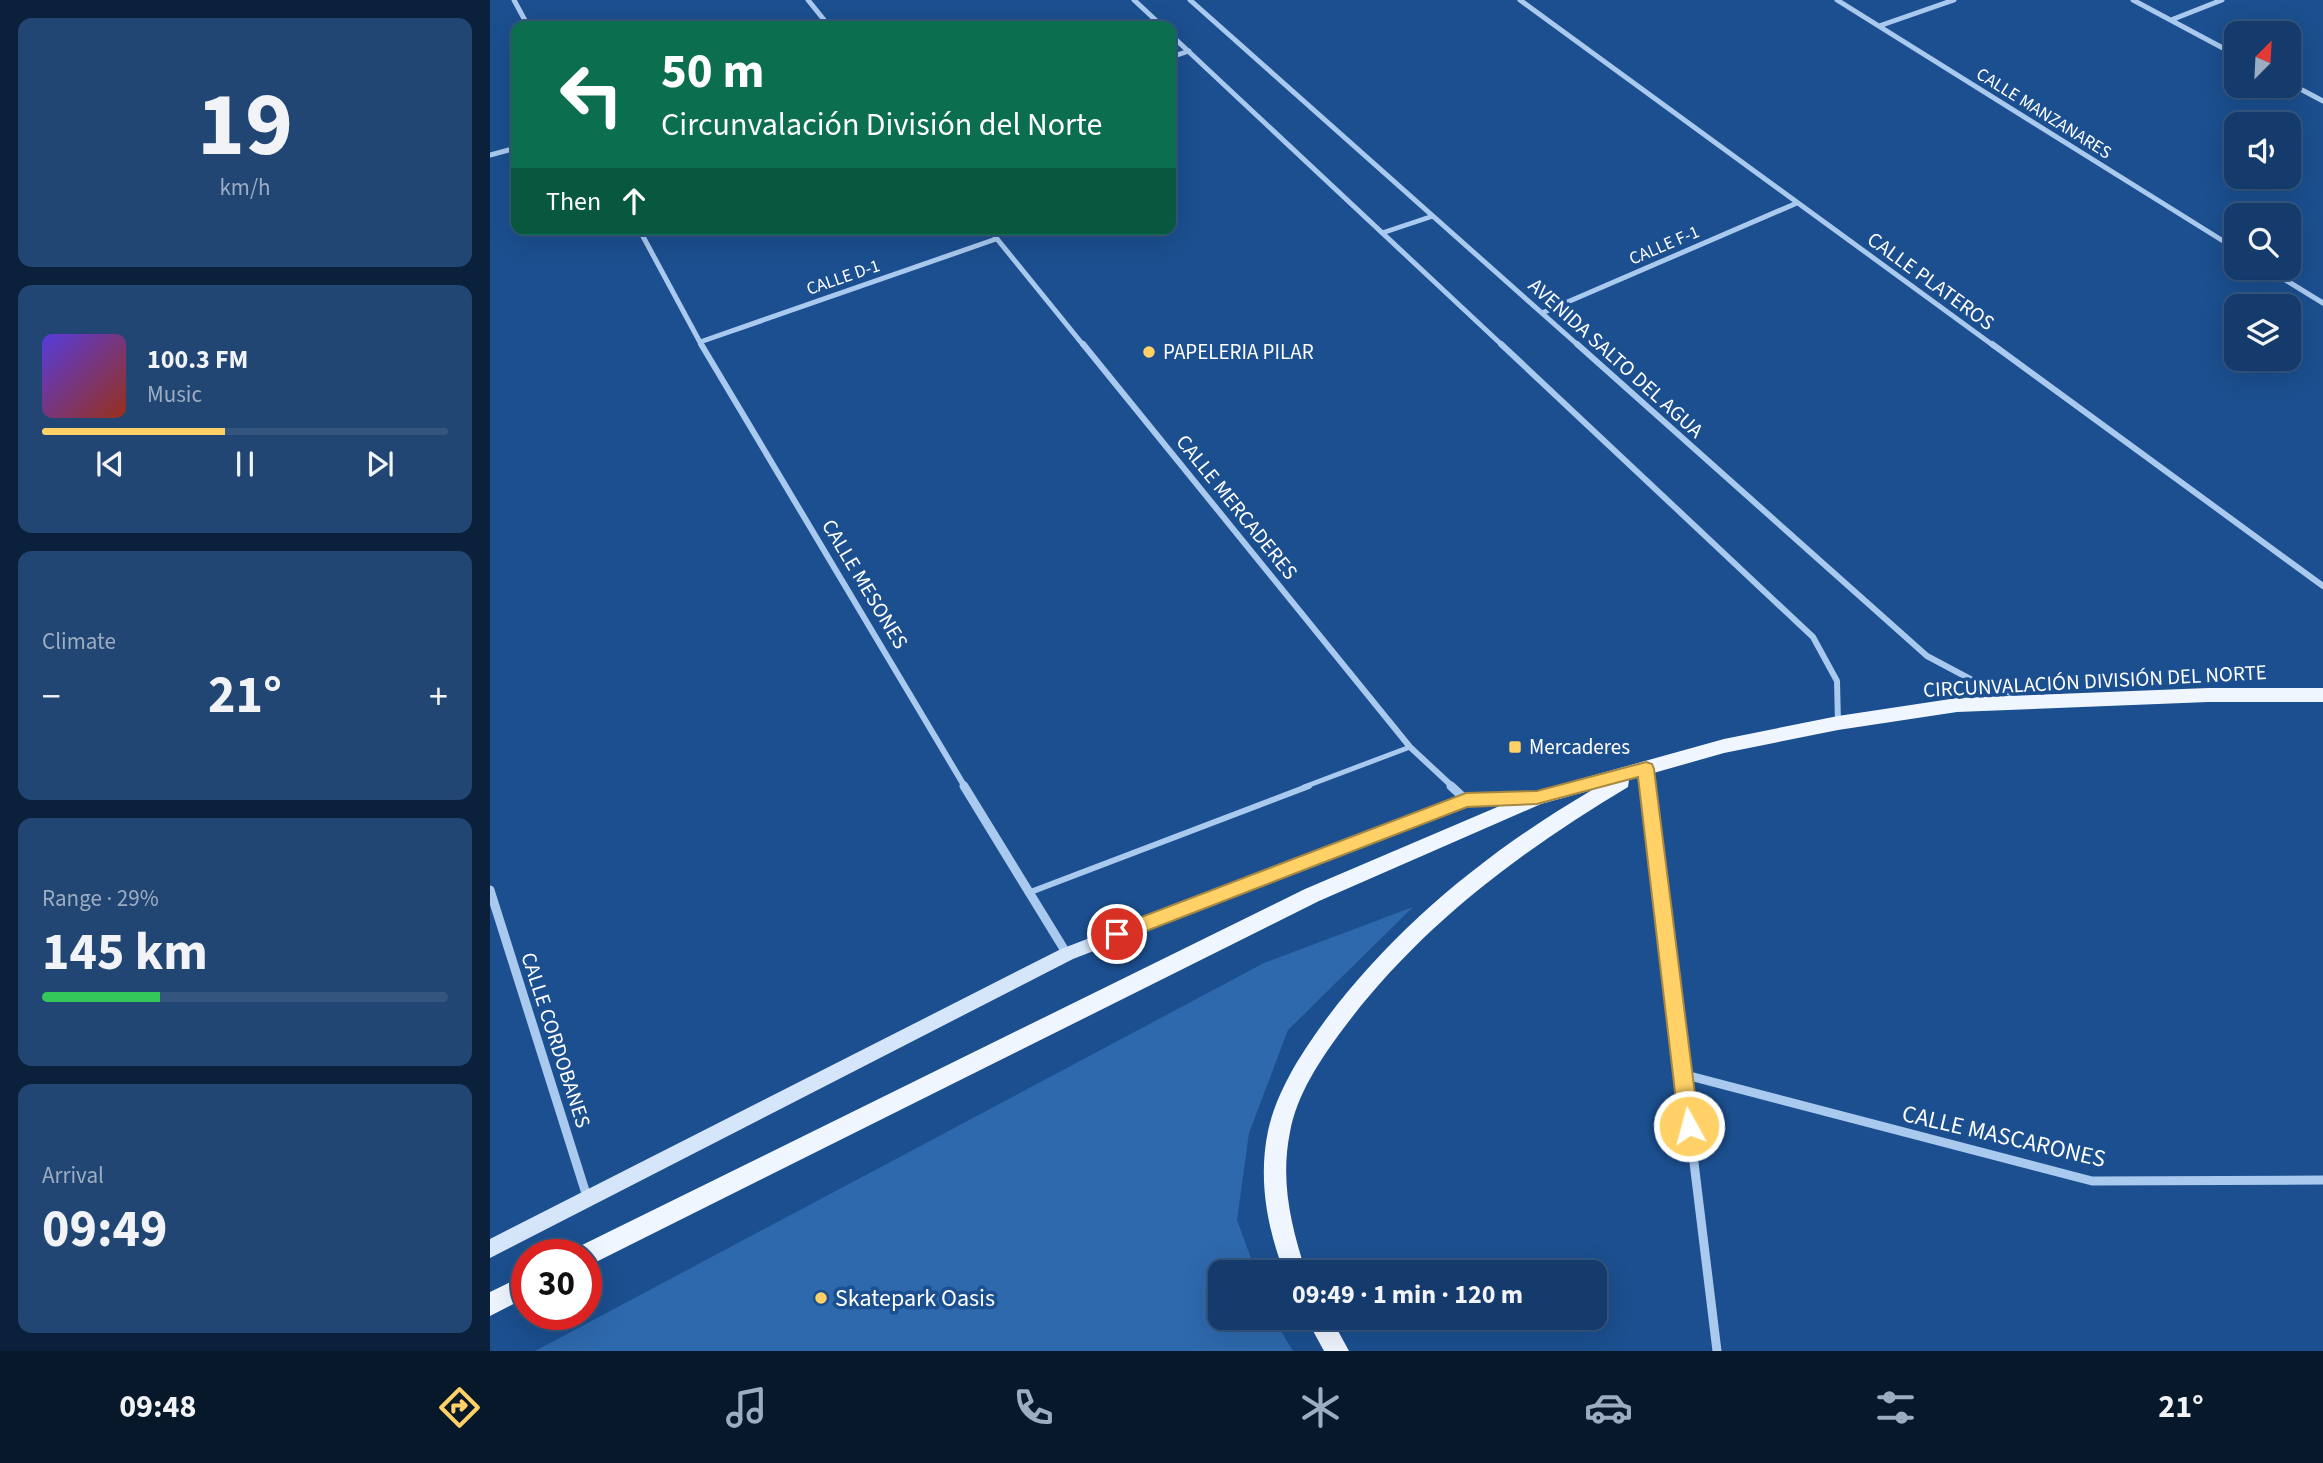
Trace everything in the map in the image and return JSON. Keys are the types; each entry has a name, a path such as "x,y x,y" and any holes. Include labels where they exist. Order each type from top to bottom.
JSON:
{"main road":[{"name":"CIRCUNVALACIÓN DIVISIÓN DEL NORTE","path":"602,1247 1312,895 1537,798 1724,746 1838,723 1957,705 2208,695 2323,695"},
{"path":"1290,1260 1275,1206 1279,1131 1294,1090 1315,1052 1351,998 1437,911 1507,855 1567,813 1646,769"},
{"path":"490,1249 1067,954 1466,800 1537,798"},
{"path":"490,1304 511,1293"},
{"path":"1325,1330 1337,1351"}],"street":[{"path":"514,0 525,21"},
{"path":"808,0 825,21"},
{"path":"1134,0 1157,21"},
{"name":"AVENIDA SALTO DEL AGUA","path":"1190,0 1927,656 1956,675 1985,688 2043,702"},
{"name":"CALLE PLATEROS","path":"1520,0 2323,586"},
{"name":"CALLE MANZANARES","path":"1837,0 2224,242"},
{"path":"1879,26 1954,0"},
{"path":"2133,0 2224,49"},
{"path":"2171,20 2222,0"},
{"path":"1176,39 1813,637 1837,681 1838,723"},
{"path":"1176,55 1189,51"},
{"path":"2301,89 2323,101"},
{"path":"490,155 511,149"},
{"name":"CALLE F-1","path":"1542,313 1797,203"},
{"path":"1382,233 1433,216"},
{"name":"CALLE MESONES","path":"642,235 700,342 1067,954"},
{"name":"CALLE MERCADERES","path":"993,235 1410,747 1466,800"},
{"name":"CALLE D-1","path":"700,342 996,239"},
{"path":"2286,280 2323,303"},
{"path":"1646,769 1717,1351"},
{"name":"CALLE CORDOBANES","path":"490,890 588,1200"},
{"name":"CALLE MASCARONES","path":"1682,1074 2092,1181 2323,1180"}],"lane":[{"path":"1028,893 1410,747"}],"shaded area":[{"path":"1413,907 1288,1030 1249,1133 1237,1220 1252,1260 1208,1260 1208,1330 1280,1330 1293,1351 535,1351 574,1330 602,1330 602,1315 1264,963"}],"place":[{"name":"PAPELERIA PILAR","path":"1149,352"},
{"name":"Mercaderes","path":"1515,747"},
{"name":"Skatepark Oasis","path":"821,1298"}],"route":[{"path":"1117,934 1466,800 1537,798 1646,769 1689,1126"}]}
